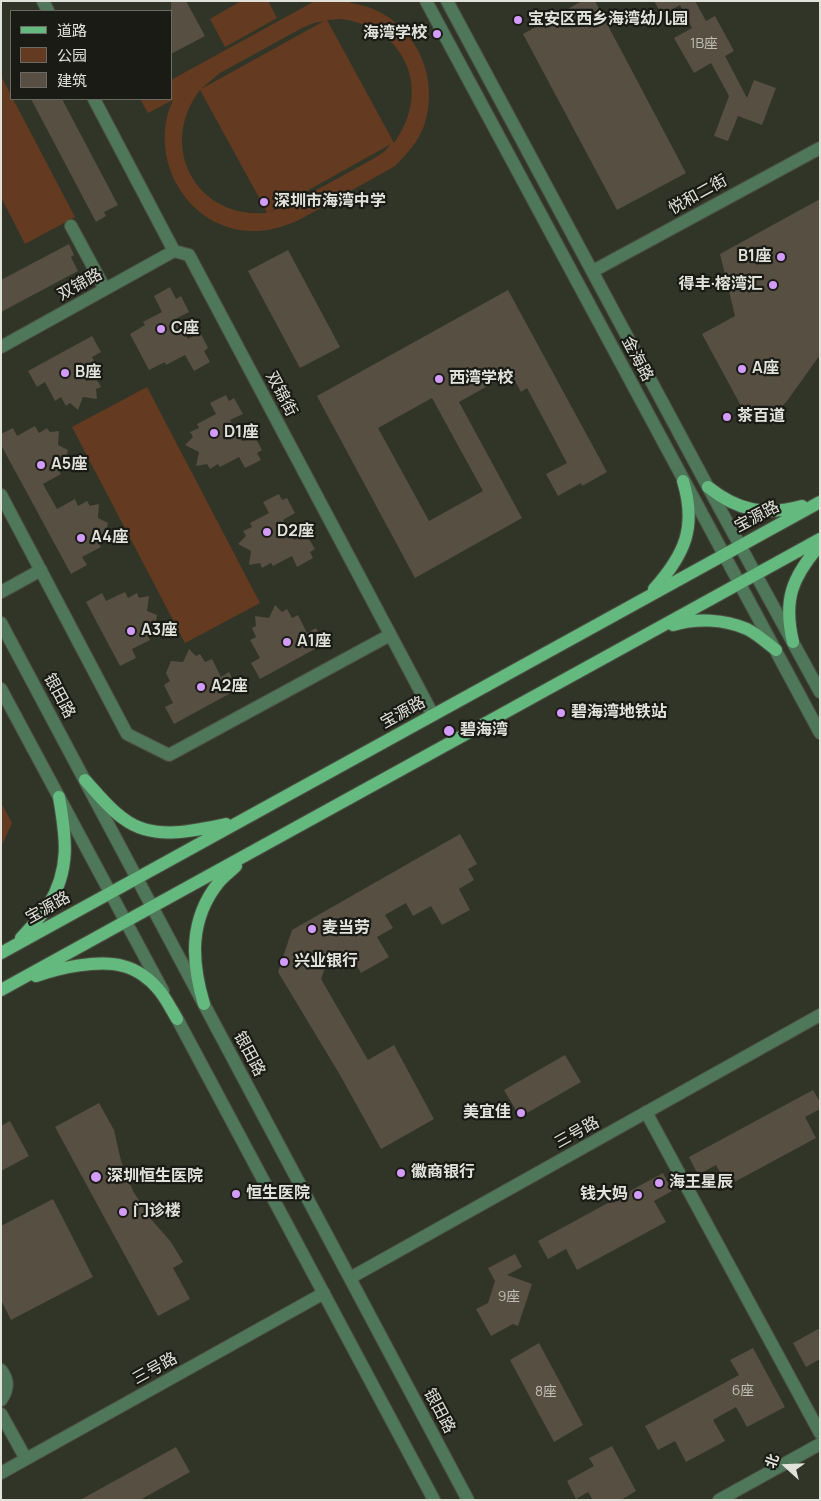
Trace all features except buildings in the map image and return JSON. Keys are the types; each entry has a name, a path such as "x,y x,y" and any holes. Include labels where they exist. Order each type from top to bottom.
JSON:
{"main road":[{"path":"647,596 672,567 681,552 686,538 690,507 683,481"},
{"path":"708,487 729,503 758,511 786,510 819,502"},
{"name":"宝源路","path":"1,953 819,502"},
{"path":"5,987 820,540"},
{"path":"793,642 788,613 793,587 805,562 820,545"},
{"path":"656,630 684,622 715,622 747,629 776,650"},
{"path":"85,780 124,820 141,828 178,833 240,821"},
{"path":"15,945 48,907 63,874 65,842 59,797"},
{"path":"204,1004 196,980 194,958 199,921 206,902 220,882 249,854"},
{"path":"5,987 40,974 86,965 106,964 124,966 142,975 158,989 177,1019"}],"street":[{"name":"金海路","path":"426,1 820,733"},
{"name":"金海路","path":"447,1 820,692"},
{"name":"双锦街","path":"95,100 174,251 189,255 433,715"},
{"name":"悦和二街","path":"592,271 820,148"},
{"path":"70,226 105,289"},
{"name":"双锦路","path":"1,347 174,251"},
{"path":"1,495 126,734 169,755 390,635"},
{"path":"1,592 41,570"},
{"name":"银田路","path":"1,623 468,1500"},
{"path":"2,694 110,892 434,1500"},
{"name":"三号路","path":"350,1278 820,1015"},
{"path":"646,1112 820,1433"},
{"name":"三号路","path":"1,1473 324,1293"},
{"path":"1,1370 7,1381 7,1388 1,1400"},
{"path":"1,1414 26,1459"},
{"path":"719,1500 820,1444"}],"green space":[{"path":"241,1 268,1 277,18 225,47 210,19"},
{"path":"315,1 351,1 350,3 371,8 389,17 404,30 416,46 424,65 429,85 429,105 424,126 415,143 395,166 299,220 267,230 255,231 231,228 210,219 192,205 179,188 169,167 165,145 166,122 173,100 148,113 141,100 172,100 172,79","holes":["340,19 363,24 381,34 396,47 406,64 411,82 411,102 406,123 394,143 327,20","324,21 203,88 202,88 220,73 302,28","200,90 267,212 266,213 241,212 220,204 203,191 191,175 184,155 182,134 188,112","391,144 384,152 373,159 291,204 269,212"]},
{"path":"1,76 10,93 10,100 14,100 75,217 25,244 1,197"},
{"path":"147,387 260,603 185,643 72,427"},
{"path":"1,803 12,823 1,847"}],"place":[{"name":"宝安区西乡海湾幼儿园","path":"518,20"},
{"name":"海湾学校","path":"437,34"},
{"name":"深圳市海湾中学","path":"264,202"},
{"name":"B1座","path":"781,257"},
{"name":"得丰·榕湾汇","path":"773,285"},
{"name":"C座","path":"161,329"},
{"name":"A座","path":"742,369"},
{"name":"B座","path":"65,373"},
{"name":"西湾学校","path":"439,379"},
{"name":"茶百道","path":"727,417"},
{"name":"D1座","path":"214,433"},
{"name":"A5座","path":"41,465"},
{"name":"D2座","path":"267,532"},
{"name":"A4座","path":"81,538"},
{"name":"A3座","path":"131,631"},
{"name":"A1座","path":"287,642"},
{"name":"A2座","path":"201,687"},
{"name":"碧海湾地铁站","path":"561,713"},
{"name":"碧海湾","path":"449,731"},
{"name":"麦当劳","path":"312,929"},
{"name":"兴业银行","path":"284,962"},
{"name":"美宜佳","path":"521,1113"},
{"name":"徽商银行","path":"401,1173"},
{"name":"深圳恒生医院","path":"96,1177"},
{"name":"海王星辰","path":"659,1183"},
{"name":"恒生医院","path":"236,1194"},
{"name":"钱大妈","path":"638,1195"},
{"name":"门诊楼","path":"123,1212"}]}
